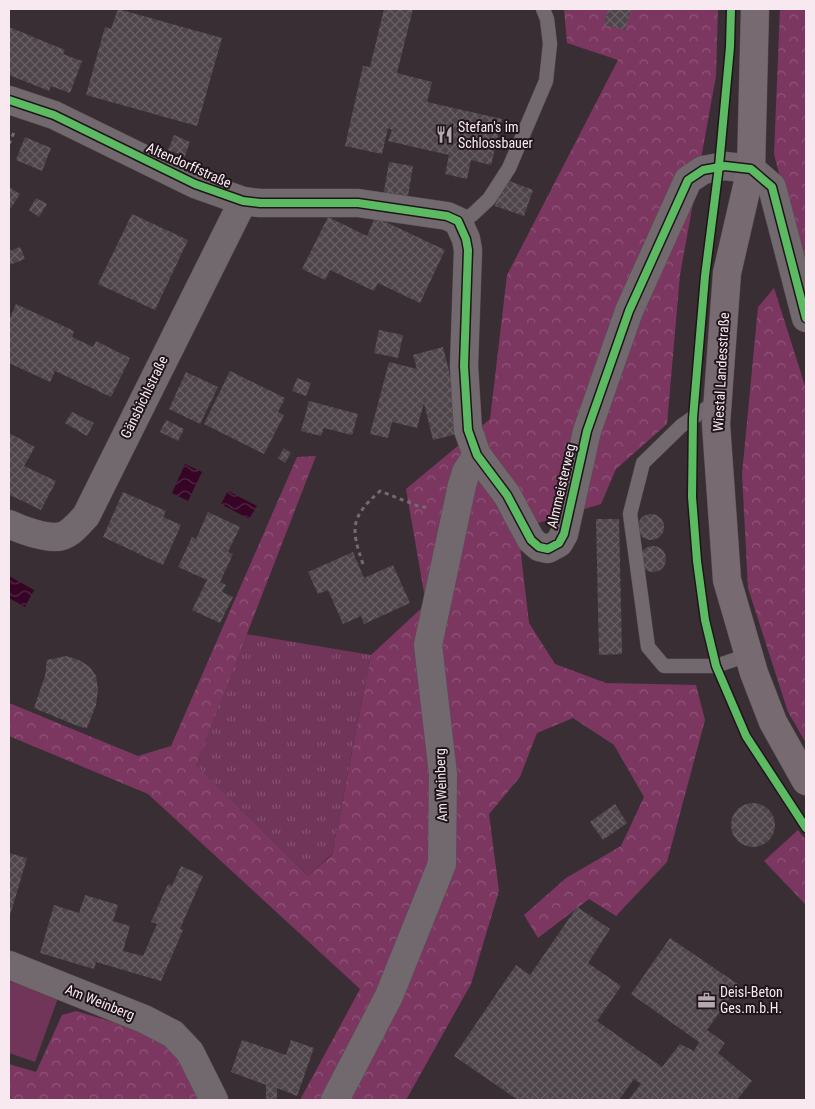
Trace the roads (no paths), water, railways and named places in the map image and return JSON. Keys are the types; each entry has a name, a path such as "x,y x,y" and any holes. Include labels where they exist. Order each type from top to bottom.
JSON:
{"main road":[{"name":"Wiestal Landesstraße","path":"755,9 751,169 728,273 716,424 727,580 754,674 772,722 806,781"}],"street":[{"name":"Altendorffstraße","path":"9,100 54,115 195,184 243,201 260,203 358,203 447,216 458,221"},
{"name":"Almmeisterweg","path":"458,221 466,238 468,250 464,366 468,430 477,455 507,495 531,540 538,547 548,549 559,543 564,534 586,432 626,320 688,180 703,170 719,166 751,169"},
{"path":"751,169 772,187 806,318"},
{"name":"Gänsbichlstraße","path":"9,524 46,537 62,536 71,532 86,516 243,201"},
{"name":"Am Weinberg","path":"335,1100 389,996 442,864 443,774 428,645 464,479 466,472 477,455"},
{"name":"Am Weinberg","path":"9,965 144,1019 173,1034 190,1052 214,1100"}],"lane":[{"path":"458,221 472,215 489,199 509,168 546,81 550,44 547,19 543,9"},
{"path":"718,400 681,426 643,463 630,514 648,647 664,666 716,666 748,655"}],"water":[{"path":"185,464 202,472 188,501 172,493"},
{"path":"228,491 257,506 249,519 221,504"},
{"path":"9,576 34,590 25,607 9,598"}],"place":[{"name":"Stefan's im Schlossbauer","path":"444,135"},
{"name":"Deisl-Beton Ges.m.b.H.","path":"706,1000"}]}
